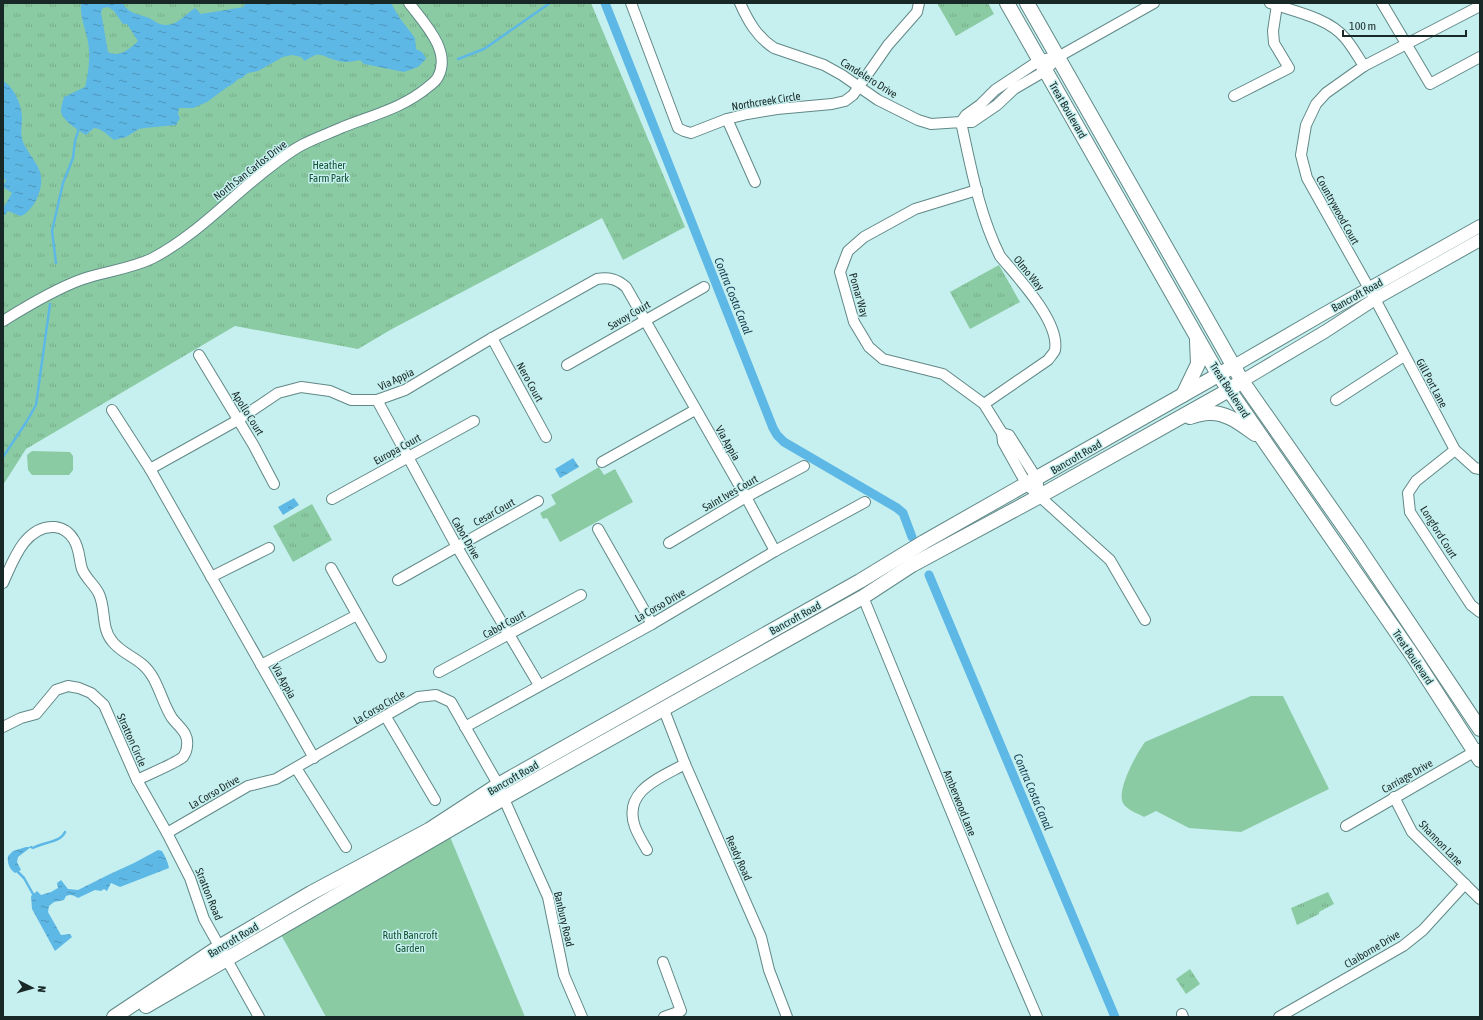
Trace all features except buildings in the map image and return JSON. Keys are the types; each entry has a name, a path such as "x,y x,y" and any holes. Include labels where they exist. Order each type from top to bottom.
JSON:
{"main road":[{"name":"Treat Boulevard","path":"1007,3 1228,390 1413,656 1478,753"},
{"name":"Treat Boulevard","path":"1027,3 1242,381 1351,537 1480,729"},
{"path":"1183,395 1198,364 1197,337"},
{"name":"Bancroft Road","path":"131,1017 311,893 429,830 498,785 1234,366"},
{"name":"Bancroft Road","path":"114,1017 222,953 664,710 863,597 912,565 1040,496 1176,420 1242,381"},
{"path":"1176,420 1209,413 1218,414 1228,417 1262,439"},
{"path":"863,597 862,588 878,570"}],"street":[{"name":"North San Carlos Drive","path":"3,321 61,289 83,279 133,266 152,258 191,234 282,157 302,145 401,105 421,93 437,79 442,68 443,60 440,49 409,3"},
{"name":"Northcreek Circle","path":"632,3 678,128 691,133 727,119 776,109 832,104 845,101 853,95 888,45 917,12 919,3"},
{"name":"Candelero Drive","path":"740,3 750,25 766,43 774,48 824,64 842,74 878,100 918,120 931,124 961,122"},
{"path":"961,122 966,115 980,105 995,90 1058,57 1154,3"},
{"path":"1382,3 1430,84 1480,57"},
{"path":"1234,96 1289,68 1274,43 1272,31 1273,4 1320,20 1336,30 1345,37 1364,66"},
{"name":"Countrywood Court","path":"1372,294 1307,178 1301,155 1306,125 1316,104 1326,93 1364,66 1480,6"},
{"path":"727,119 755,182"},
{"name":"Olmo Way","path":"961,122 986,225 1000,256 1046,313 1055,337 1055,351 1048,360 984,404"},
{"name":"Pomar Way","path":"977,190 915,210 864,237 848,251 840,272 854,322 869,347 883,359 943,374 984,404 1002,433 1009,435 1040,496"},
{"name":"Bancroft Road","path":"1242,381 1326,331 1372,294 1480,226"},
{"name":"Bancroft Road","path":"1234,366 1480,240"},
{"name":"Via Appia","path":"314,758 150,469 238,420 278,393 301,387 330,391 351,400 377,400 405,390 492,338 597,279 613,279 626,287 746,497 775,551"},
{"name":"Savoy Court","path":"567,365 704,287"},
{"name":"Gill Port Lane","path":"1372,294 1455,450 1475,468 1480,469"},
{"name":"Nero Court","path":"492,338 546,437"},
{"name":"Apollo Court","path":"199,355 254,446 274,484"},
{"path":"1336,400 1404,356"},
{"name":"Cabot Drive","path":"377,400 457,546 539,685"},
{"path":"112,410 150,469"},
{"path":"602,462 695,410"},
{"name":"Europa Court","path":"332,499 474,421"},
{"name":"Longford Court","path":"1455,450 1416,481 1408,493 1410,512 1471,605 1480,612"},
{"name":"Saint Ives Court","path":"669,543 746,497 804,466"},
{"path":"1040,496 1110,560 1145,620"},
{"name":"Cesar Court","path":"398,580 538,501"},
{"name":"La Corso Drive","path":"465,727 652,624 775,551 865,502"},
{"name":"Stratton Circle","path":"3,583 18,551 37,530 58,527 70,534 80,554 82,569 99,594 105,625 110,639 120,649 143,664 148,671 172,718 186,734 187,747 182,758 137,780 104,705 91,693 79,688 68,686 56,690 36,714 21,718 3,727"},
{"path":"598,529 652,624"},
{"path":"211,577 269,548"},
{"path":"331,568 381,657"},
{"name":"Cabot Court","path":"438,672 581,595"},
{"name":"Amberwood Lane","path":"863,597 997,924 1037,1017"},
{"path":"262,666 358,615"},
{"name":"La Corso Circle","path":"296,768 418,697 436,695 451,702 498,785"},
{"name":"Ready Road","path":"664,710 685,764 760,937 769,970 787,1017"},
{"path":"386,717 435,800"},
{"name":"Carriage Drive","path":"1346,826 1394,797 1478,753"},
{"path":"646,850 635,827 631,810 637,796 646,786 685,764"},
{"path":"296,768 346,847"},
{"name":"La Corso Drive","path":"167,832 248,786 276,779 296,768"},
{"name":"Stratton Road","path":"137,780 167,832 190,878 204,919 259,1017"},
{"name":"Banbury Road","path":"498,785 548,897 564,975 582,1017"},
{"name":"Shannon Lane","path":"1394,797 1412,832 1480,899"},
{"name":"Claiborne Drive","path":"1279,1017 1403,946 1423,930 1465,884"},
{"path":"663,962 682,1011 664,1017"}],"green space":[{"name":"Heather Farm Park","path":"3,3 591,3 685,227 623,260 602,218 392,329 358,349 235,326 26,449 3,485"},
{"path":"937,3 988,3 994,14 956,36"},
{"path":"999,265 1020,302 970,329 950,292"},
{"path":"32,451 70,452 73,456 73,470 69,475 32,475 28,470 27,455"},
{"path":"599,467 604,475 615,469 633,502 560,542 547,518 543,519 540,513 556,504 551,495"},
{"path":"312,504 332,540 293,562 273,526"},
{"path":"1251,696 1283,696 1329,789 1241,832 1189,828 1156,811 1144,817 1123,803 1122,790 1128,772 1145,742"},
{"name":"Ruth Bancroft Garden","path":"448,832 525,1017 326,1017 278,929"},
{"path":"1328,892 1334,904 1319,912 1319,914 1297,925 1291,908"},
{"path":"1190,969 1200,984 1186,994 1176,979"}],"water":[{"path":"81,3 124,3 124,6 132,12 150,18 160,24 170,25 195,8 201,14 244,7 245,3 391,3 399,17 415,38 416,49 422,52 426,58 418,67 404,72 364,64 360,60 341,62 320,55 314,56 305,61 301,57 292,55 283,57 258,71 248,73 207,102 193,108 179,108 178,114 180,118 176,125 139,129 126,137 114,140 102,131 94,128 86,135 66,121 61,113 64,97 85,87 88,75 89,50","holes":["108,7 114,11 123,24 127,24 138,41 128,50 116,54 108,52 101,12 103,8"]},
{"path":"3,81 11,87 19,102 22,113 22,139 26,148 37,164 41,176 40,190 36,201 28,212 20,216 8,211 5,215 3,213 3,209 12,193 3,187 6,180 3,178"},
{"path":"573,458 579,467 560,478 555,469"},
{"path":"294,498 299,505 283,515 278,507"},
{"path":"31,847 18,857 17,862 21,870 15,873 11,870 8,856 13,851"},
{"path":"158,850 162,851 169,868 120,887 111,883 107,891 104,889 101,891 95,890 78,898 68,895 64,900 54,902 49,906 48,912 61,935 70,934 72,937 55,951 32,909 31,896 37,891 41,895 51,892 58,888 57,883 61,880 68,889 78,890"}],"waterway":[{"path":"458,59 484,49 550,3"},
{"name":"Contra Costa Canal","path":"605,3 777,435 784,442 897,508 903,513 912,537"},
{"path":"56,263 52,231 63,183 73,158 75,141 79,128"},
{"path":"3,457 36,405 50,304"},
{"name":"Contra Costa Canal","path":"929,575 1115,1017"},
{"path":"31,847 33,848 55,840 63,836 65,832"},
{"path":"17,871 24,878 33,894"}]}
